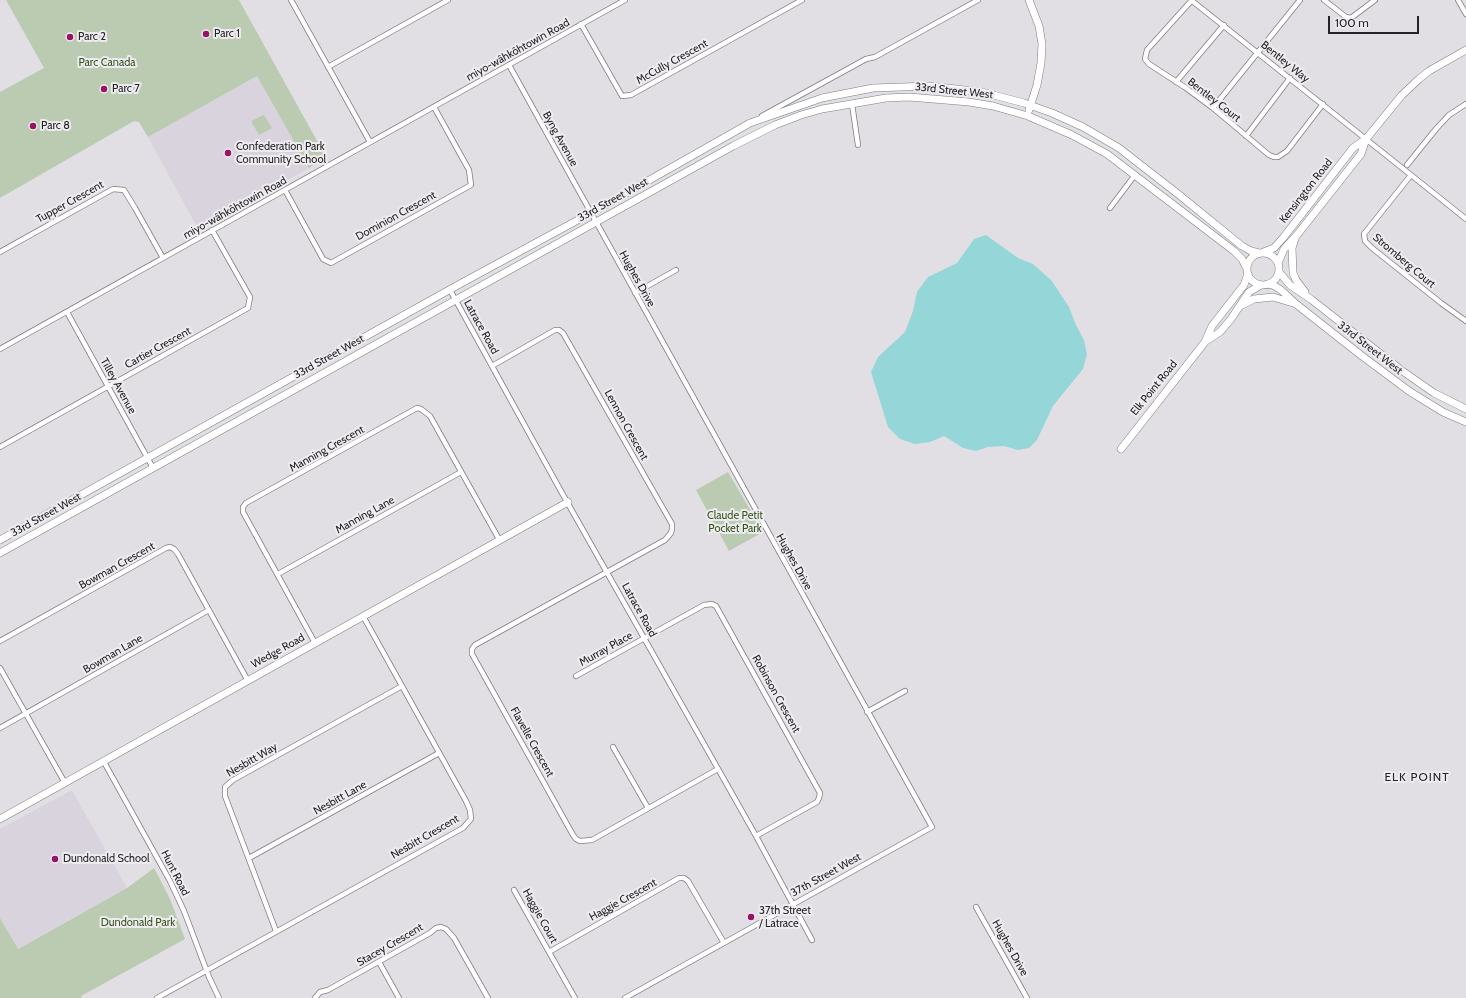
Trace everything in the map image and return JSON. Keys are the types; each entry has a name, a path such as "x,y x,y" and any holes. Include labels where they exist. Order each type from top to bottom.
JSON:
{"main road":[{"path":"1028,116 1042,63 1042,44 1038,26 1029,0"},
{"name":"Kensington Road","path":"1260,253 1274,248 1283,238 1353,148 1366,139 1402,95 1419,79 1441,63 1466,50"},
{"name":"33rd Street West","path":"0,540 591,213 750,123 822,98 873,88 930,86 982,92 1031,106 1068,119 1119,148 1242,246 1250,251 1269,254 1278,263"},
{"name":"33rd Street West","path":"0,553 754,135 801,115 822,109 886,98 940,98 993,106 1028,116 1052,125 1092,145 1107,154 1212,236 1234,251 1242,259 1253,281 1264,285 1273,285 1281,290 1296,304 1409,391 1443,412 1466,422"},
{"name":"Kensington Road","path":"1278,263 1284,249 1297,235 1361,154 1366,139"},
{"path":"1297,235 1292,248 1293,273 1296,280 1312,300"},
{"path":"1247,271 1249,261 1260,253"},
{"path":"1264,285 1275,280 1279,272 1278,263"},
{"name":"Elk Point Road","path":"1120,449 1205,342 1212,326 1244,286 1247,271"},
{"name":"33rd Street West","path":"1279,272 1287,282 1405,374 1434,393 1466,409"},
{"name":"Elk Point Road","path":"1205,342 1220,332 1231,319 1249,292 1264,285"},
{"path":"1238,307 1254,299 1273,297 1285,299 1296,304"},
{"name":"Wedge Road","path":"0,819 568,502"}],"street":[{"path":"291,0 370,142"},
{"path":"328,66 448,0"},
{"name":"miyo-wâhkôhtowin Road","path":"0,349 625,0"},
{"name":"McCully Crescent","path":"581,24 622,96 632,95 802,0"},
{"name":"33rd Street West","path":"750,123 866,59 875,57 978,0"},
{"name":"Bentley Way","path":"1192,0 1366,139"},
{"name":"Bentley Court","path":"1192,0 1148,48 1145,59 1149,64 1213,108 1269,155 1274,157 1278,157 1287,151 1323,104"},
{"path":"1213,108 1300,0"},
{"path":"1324,0 1346,17 1351,18 1375,0"},
{"path":"1458,0 1466,14"},
{"path":"1176,82 1224,25"},
{"name":"Byng Avenue","path":"509,65 596,222"},
{"path":"1246,136 1290,78"},
{"path":"852,104 858,145"},
{"path":"1407,165 1449,115 1466,104"},
{"name":"Dominion Crescent","path":"285,190 323,259 330,263 471,185 469,170 434,107"},
{"path":"1366,139 1466,218"},
{"path":"1110,208 1135,175"},
{"name":"Stromberg Court","path":"1411,175 1364,234 1365,241 1441,303 1466,321"},
{"name":"Tupper Crescent","path":"0,252 113,189 124,190 163,258"},
{"name":"Hughes Drive","path":"596,222 932,827"},
{"name":"Cartier Crescent","path":"0,447 248,308 250,296 212,230"},
{"path":"635,293 676,270"},
{"name":"Latrace Road","path":"450,290 756,836 812,940"},
{"name":"Tilley Avenue","path":"67,312 153,468"},
{"name":"Lennon Crescent","path":"492,366 555,330 559,330 563,333 672,524 671,533 665,540 607,572"},
{"name":"Manning Crescent","path":"315,643 243,512 243,507 246,503 417,408 422,409 430,416 500,541"},
{"name":"Manning Lane","path":"278,574 461,472"},
{"name":"Bowman Crescent","path":"0,641 170,547 178,554 248,681"},
{"name":"Flavelle Crescent","path":"607,572 475,645 472,649 472,654 576,839 580,841 592,840 718,769"},
{"name":"Robinson Crescent","path":"644,638 708,603 716,606 722,615 820,793 820,798 816,802 756,836"},
{"name":"Bowman Lane","path":"0,728 209,610"},
{"name":"Nesbitt Crescent","path":"157,998 463,828 471,819 470,810 363,616"},
{"name":"Murray Place","path":"576,676 644,638"},
{"path":"0,668 65,784"},
{"name":"Nesbitt Way","path":"276,931 225,796 225,787 233,780 402,686"},
{"path":"867,712 906,691"},
{"path":"613,747 648,808"},
{"name":"Nesbitt Lane","path":"249,858 439,753"},
{"name":"Hunt Road","path":"104,762 173,886 206,970 220,998"},
{"name":"37th Street West","path":"625,998 932,827"},
{"name":"Haggie Crescent","path":"549,952 679,878 684,878 688,881 724,943"},
{"name":"Haggie Court","path":"514,890 549,952"},
{"name":"Hughes Drive","path":"976,907 1027,998"},
{"name":"Stacey Crescent","path":"315,998 320,992 328,990 379,962 430,933 436,928 446,929 454,938 488,998"},
{"path":"549,952 575,998"},
{"path":"379,962 399,998"}],"shaded area":[{"name":"Confederation Park Community School","path":"257,76 309,168 198,229 148,137"},
{"name":"Dundonald School","path":"72,790 127,888 17,949 0,918 0,829"}],"green space":[{"name":"Parc Canada","path":"6,0 239,0 326,157 309,168 257,76 148,137 139,122 134,121 0,198 0,92 44,68"},
{"path":"264,115 272,128 259,135 251,121"},
{"name":"Claude Petit Pocket Park","path":"728,472 763,532 729,551 696,490"},
{"name":"Dundonald Park","path":"154,868 170,899 185,939 81,996 82,998 0,998 0,918 18,949 127,888"}],"water":[{"path":"986,235 1018,258 1033,264 1052,281 1069,307 1084,340 1087,354 1083,369 1053,406 1037,440 1029,448 1018,450 1004,446 988,447 976,451 963,448 944,436 930,442 915,444 900,439 888,427 871,372 878,357 905,332 913,311 917,292 928,277 957,263 974,239"}],"place":[{"name":"Parc 1","path":"206,34"},
{"name":"Parc 2","path":"70,37"},
{"name":"Parc 7","path":"104,89"},
{"name":"Parc 8","path":"33,126"},
{"name":"Confederation Park Community School","path":"228,153"},
{"name":"Dundonald School","path":"55,859"},
{"name":"37th Street / Latrace","path":"751,917"}],"district":[{"name":"ELK POINT","path":"1417,777"}]}
